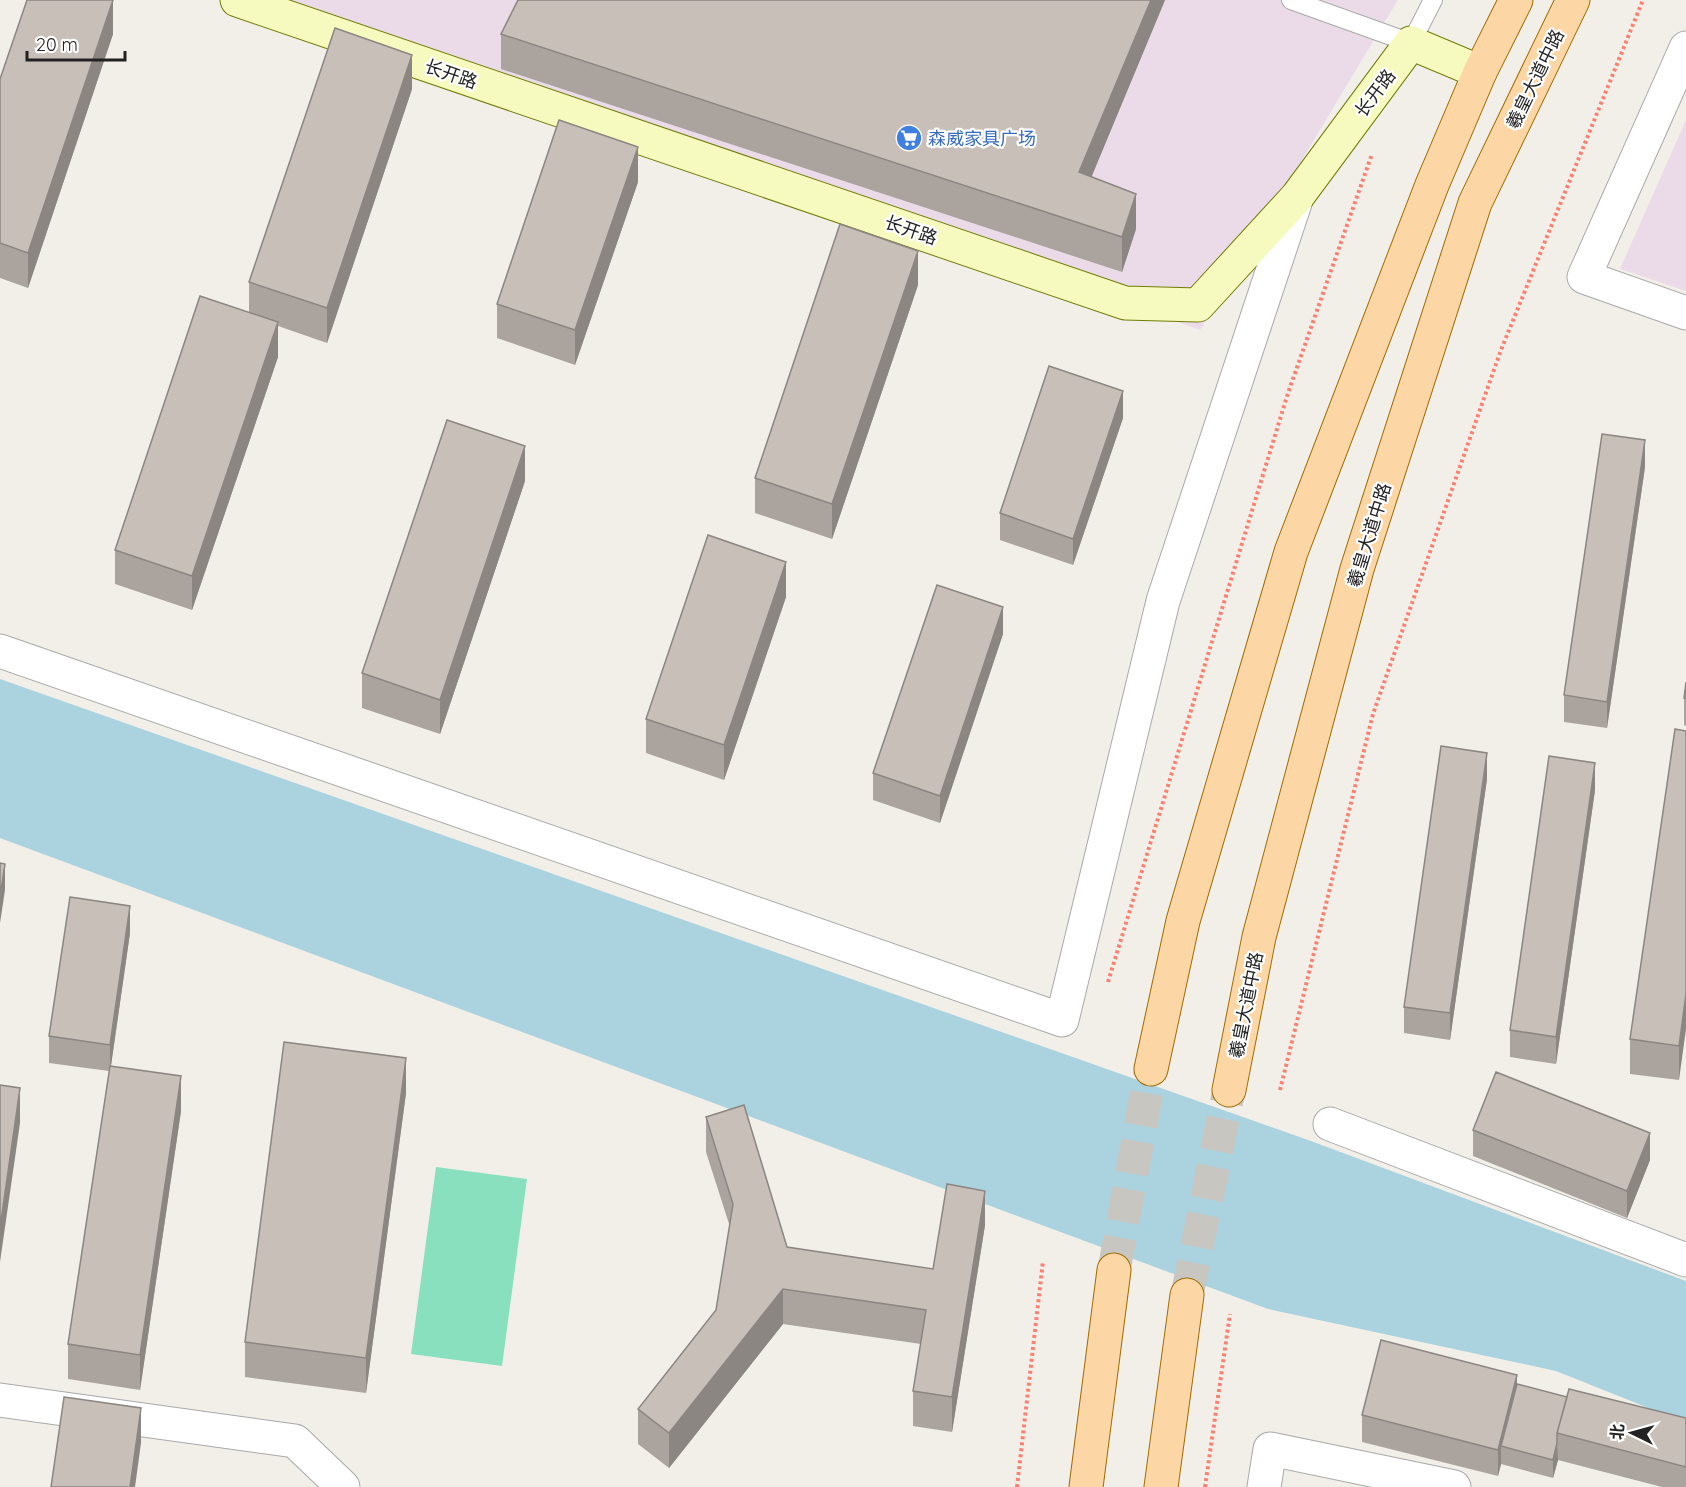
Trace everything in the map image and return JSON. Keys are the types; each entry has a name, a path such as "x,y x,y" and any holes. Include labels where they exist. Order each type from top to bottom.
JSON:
{"main road":[{"path":"1151,1069 1183,921 1291,552 1432,185 1480,72 1516,0"},
{"name":"羲皇大道中路","path":"1229,1090 1259,937 1357,569 1475,203 1573,0"},
{"path":"1086,1487 1114,1270"},
{"path":"1161,1487 1187,1295"}],"street":[{"name":"长开路","path":"237,0 1125,303 1198,305 1297,197 1412,43"},
{"path":"1412,43 1480,72"},
{"path":"1686,48 1584,277 1686,313"},
{"path":"0,651 1062,1020 1163,601 1297,197"},
{"path":"1330,1125 1686,1260"},
{"path":"0,1400 295,1441 343,1487"},
{"path":"1264,1487 1270,1449 1455,1487"}],"lane":[{"path":"1290,0 1412,43 1433,0"}],"path":[{"path":"1280,1090 1373,714 1501,350 1643,0"},
{"path":"1106,987 1288,393 1376,145"},
{"path":"1017,1487 1043,1261"},
{"path":"1205,1487 1230,1314"}],"shaded area":[{"path":"270,0 1398,0 1200,330"},
{"path":"1686,120 1686,291 1620,269"}],"green space":[{"path":"436,1167 527,1179 502,1366 411,1354"}],"water":[{"path":"0,679 1311,1141 1686,1281 1686,1423 1556,1371 1268,1309 0,838"}],"building":[{"path":"27,0 113,0 28,253 0,243 0,79"},
{"name":"森威家具广场","path":"518,0 1151,0 1079,172 1136,194 1122,237 501,34"},
{"path":"335,28 412,55 327,308 249,282"},
{"path":"559,120 638,147 575,330 497,304"},
{"path":"840,224 918,251 832,504 755,478"},
{"path":"200,296 278,322 192,576 115,550"},
{"path":"1049,366 1123,391 1073,539 1000,513"},
{"path":"447,420 525,446 440,700 362,673"},
{"path":"1602,434 1645,440 1607,702 1564,695"},
{"path":"708,535 786,562 724,745 646,719"},
{"path":"937,585 1003,607 940,796 873,773"},
{"path":"1675,729 1686,731 1686,994 1679,1046 1630,1039"},
{"path":"1441,746 1487,753 1450,1013 1404,1007"},
{"path":"1549,756 1595,763 1556,1037 1510,1030"},
{"path":"0,863 5,864 0,896"},
{"path":"70,897 130,906 110,1045 49,1036"},
{"path":"284,1042 406,1058 366,1358 245,1342"},
{"path":"110,1066 181,1076 140,1355 68,1344"},
{"path":"1496,1072 1650,1133 1627,1191 1473,1130"},
{"path":"0,1085 20,1088 0,1228"},
{"path":"744,1105 787,1247 933,1269 947,1184 985,1191 952,1397 913,1391 926,1310 783,1289 669,1433 638,1409 716,1310 733,1204 706,1117"},
{"path":"1381,1340 1517,1375 1498,1450 1362,1415"},
{"path":"1517,1384 1567,1397 1557,1433 1553,1460 1501,1446"},
{"path":"1569,1389 1686,1418 1686,1467 1557,1433"},
{"path":"64,1397 141,1408 130,1487 51,1487"}],"tunnel":[{"path":"1114,1270 1151,1069"},
{"path":"1187,1295 1229,1090"}],"place":[{"name":"森威家具广场","path":"909,138"}]}
